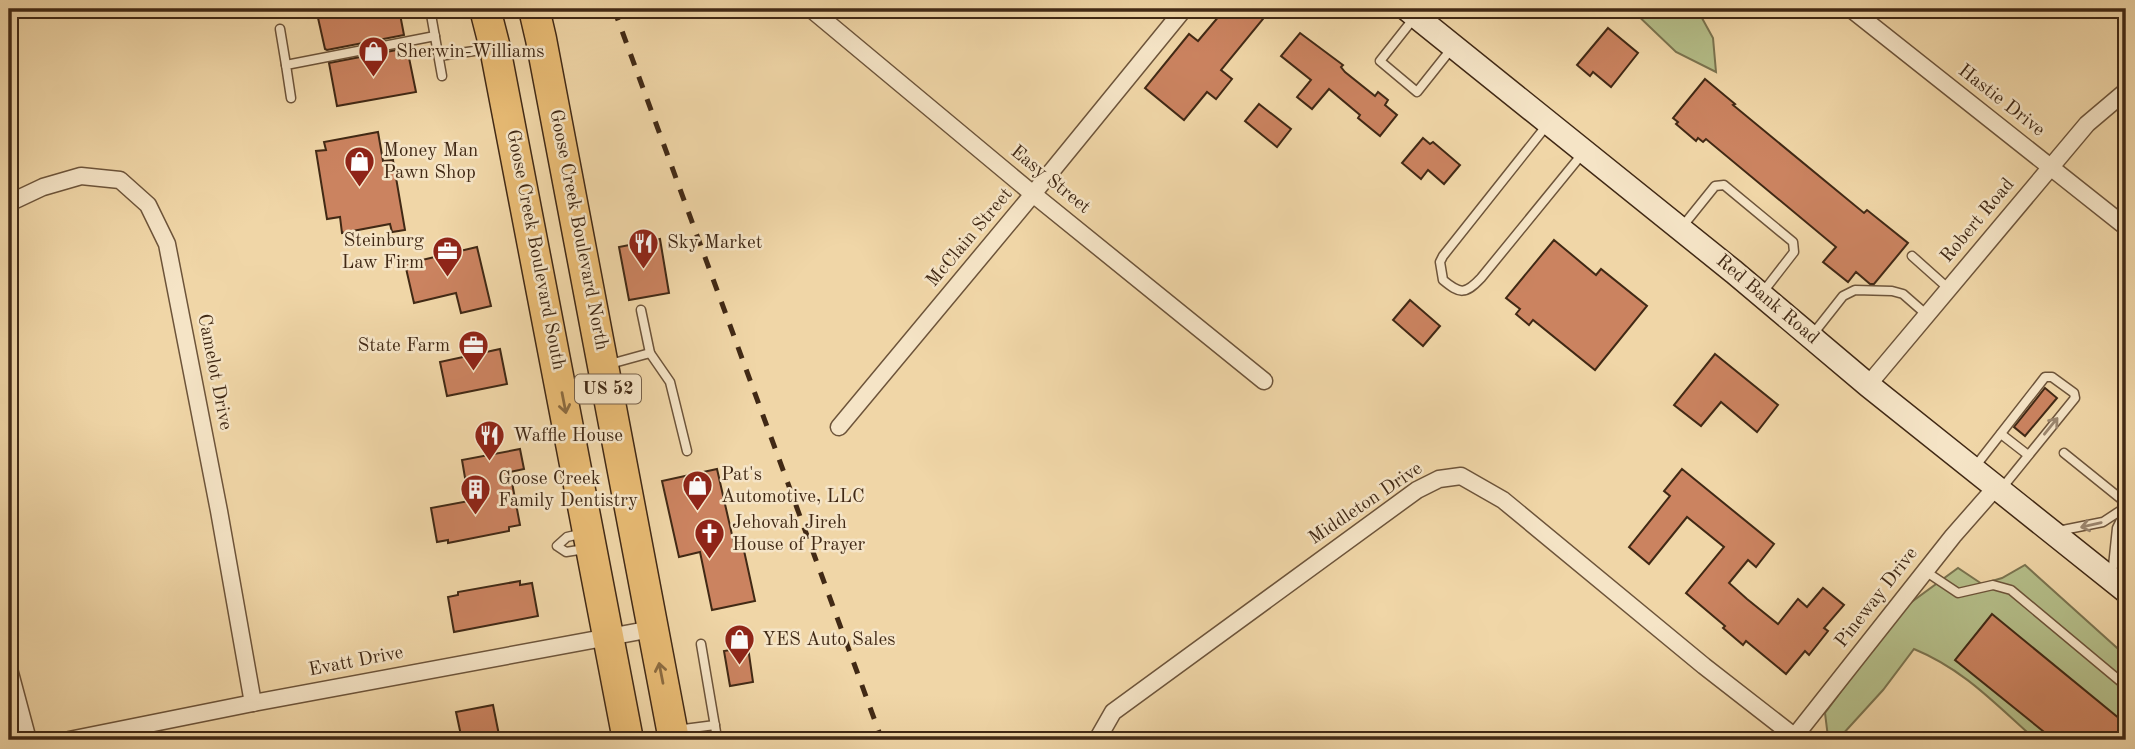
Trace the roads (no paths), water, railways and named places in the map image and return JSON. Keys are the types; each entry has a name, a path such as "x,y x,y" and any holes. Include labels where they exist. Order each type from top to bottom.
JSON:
{"highway":[{"name":"Goose Creek Boulevard South","path":"485,9 495,48 628,740"},
{"name":"Goose Creek Boulevard North","path":"534,9 673,736"}],"main road":[{"name":"Red Bank Road","path":"1411,12 1761,294 1868,385 2119,585"}],"street":[{"name":"Easy Street","path":"811,9 1264,381"},
{"name":"McClain Street","path":"839,427 1184,9"},
{"name":"Hastie Drive","path":"1851,9 2126,227"},
{"name":"Robert Road","path":"1868,385 2087,124 2126,91"},
{"name":"Camelot Drive","path":"9,202 43,187 81,176 120,180 148,205 158,224 167,244 217,498 253,703"},
{"name":"Middleton Drive","path":"1097,740 1113,712 1417,490 1439,479 1461,476 1503,500 1704,666 1797,738"},
{"name":"Pineway Drive","path":"1797,738 1925,571 1998,489"},
{"name":"Evatt Drive","path":"69,740 652,629"},
{"path":"9,669 28,740"}],"lane":[{"path":"430,9 442,76"},
{"path":"1411,12 1380,61 1417,92 1454,46"},
{"path":"279,29 291,98"},
{"path":"286,65 435,36"},
{"path":"439,56 495,48"},
{"path":"1549,122 1440,262 1443,280 1456,291 1464,291 1481,278 1585,152"},
{"path":"1681,229 1715,186 1724,185 1793,242 1794,252 1761,294"},
{"path":"1912,256 1949,289"},
{"path":"1811,337 1843,296 1855,290 1903,294 1927,315"},
{"path":"641,310 650,353 670,382 687,451"},
{"path":"604,365 650,353"},
{"path":"1973,469 2045,377 2052,377 2074,393 2074,398 1998,489"},
{"path":"2001,434 2028,455"},
{"path":"2064,453 2126,507"},
{"path":"2052,532 2104,522 2126,507"},
{"path":"2119,585 2117,528 2126,507"},
{"path":"1925,571 1958,593 1993,585 2011,590 2126,686"},
{"path":"701,644 718,739 737,740"},
{"path":"673,736 715,725"}],"railway":[{"path":"614,9 882,740"}],"place":[{"name":"Sherwin-Williams","path":"373,79"},
{"name":"Money Man Pawn Shop","path":"360,189"},
{"name":"Sky Market","path":"644,270"},
{"name":"Steinburg Law Firm","path":"447,279"},
{"name":"State Farm","path":"473,373"},
{"name":"Waffle House","path":"490,463"},
{"name":"Pat's Automotive, LLC","path":"698,513"},
{"name":"Goose Creek Family Dentistry","path":"475,517"},
{"name":"Jehovah Jireh House of Prayer","path":"709,561"},
{"name":"YES Auto Sales","path":"739,667"}]}
